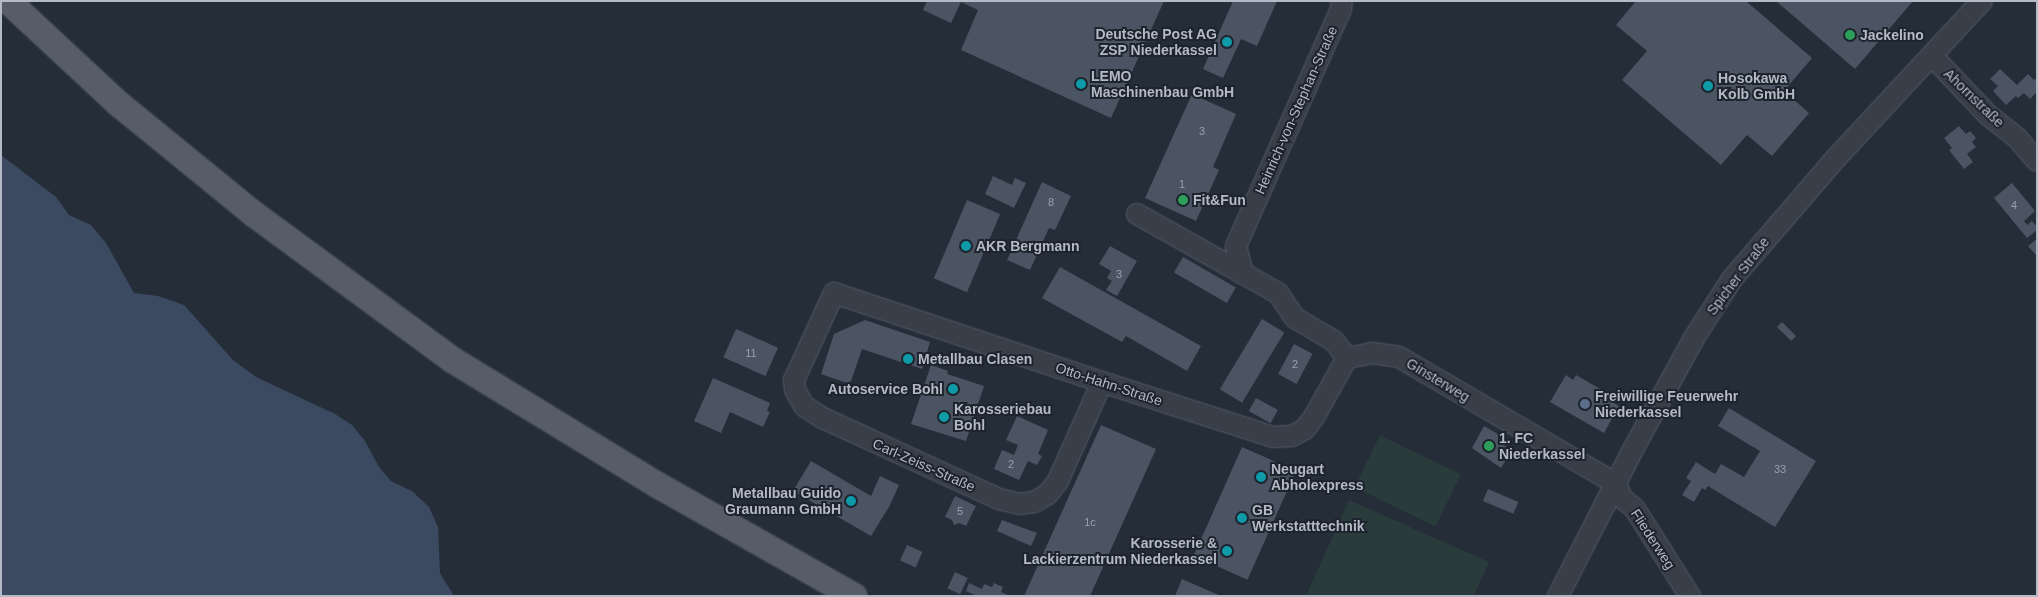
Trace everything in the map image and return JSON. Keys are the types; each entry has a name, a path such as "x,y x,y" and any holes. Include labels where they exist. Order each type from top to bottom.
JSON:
{"main road":[{"path":"8,1 119,104 254,214 453,360 658,484 854,596"}],"street":[{"name":"Heinrich-von-Stephan-Straße","path":"1243,274 1236,246 1341,9 1342,1"},
{"name":"Spicher Straße","path":"1558,596 1694,338 1732,279 1830,165 1982,1"},
{"name":"Ahornstraße","path":"1932,56 1988,115 2017,138 2037,161"},
{"path":"1137,214 1278,293 1295,318 1334,341 1347,358"},
{"name":"Otto-Hahn-Straße","path":"834,293 1273,437 1292,436 1305,429 1314,417 1347,358"},
{"name":"Carl-Zeiss-Straße","path":"834,293 794,380 795,390 804,406 841,428 999,499 1020,504 1034,502 1048,494 1058,481 1102,382"},
{"name":"Ginsterweg","path":"1347,358 1372,352 1399,357 1616,484"},
{"name":"Fliederweg","path":"1616,484 1622,498 1635,509 1690,596"}],"shaded area":[{"path":"1380,435 1461,474 1435,527 1355,487"},
{"path":"1349,500 1489,562 1474,596 1306,596"}],"water":[{"path":"1,155 56,197 69,215 91,225 106,243 134,293 158,296 184,305 233,360 256,377 335,414 352,425 365,441 379,467 391,481 412,491 429,507 438,527 440,573 454,596 1,596"}],"building":[{"name":"LEMO Maschinenbau GmbH","path":"927,1 1164,1 1111,118 961,50 978,10 961,2 951,23 923,10"},
{"name":"Deutsche Post AG ZSP Niederkassel","path":"1233,1 1277,1 1257,46 1241,39 1223,78 1203,69"},
{"name":"Hosokawa Kolb GmbH","path":"1636,1 1746,1 1812,58 1784,91 1809,113 1772,156 1747,135 1721,165 1622,80 1647,51 1616,25"},
{"name":"Jackelino","path":"1776,1 1913,1 1855,69"},
{"path":"2000,69 2017,85 2028,74 2034,80 2037,78 2037,92 2030,99 2024,93 2018,98 2016,96 2006,105 1993,91 1998,86 1990,79"},
{"path":"1192,94 1236,114 1213,167 1219,170 1196,221 1145,198"},
{"path":"1959,126 1966,134 1970,131 1976,138 1972,142 1976,147 1967,154 1973,162 1964,169 1949,150 1952,148 1944,138"},
{"path":"993,176 1012,185 1015,178 1026,183 1014,208 985,194"},
{"path":"1042,182 1071,196 1055,230 1049,228 1030,270 1007,260"},
{"path":"2012,183 2035,211 2024,221 2027,225 2032,221 2037,227 2037,230 2027,238 1994,198"},
{"name":"AKR Bergmann","path":"967,200 1000,214 967,292 934,278"},
{"path":"2037,239 2037,256 2028,246"},
{"path":"1110,246 1137,261 1117,296 1106,290 1112,281 1107,278 1111,271 1099,264"},
{"path":"1183,257 1236,288 1227,303 1174,273"},
{"path":"1060,267 1201,346 1187,371 1126,336 1122,342 1042,298"},
{"path":"1262,319 1284,332 1242,403 1220,389"},
{"name":"Metallbau Clasen","path":"865,320 930,342 922,369 862,349 850,384 821,374 834,334"},
{"path":"1782,322 1796,336 1791,341 1777,327"},
{"path":"736,329 778,348 765,376 723,357"},
{"path":"1294,344 1313,354 1297,384 1278,374"},
{"path":"931,365 948,371 947,374 984,386 966,441 911,424"},
{"name":"Freiwillige Feuerwehr Niederkassel","path":"1566,375 1573,380 1576,375 1614,397 1611,401 1619,406 1604,433 1550,402"},
{"path":"713,378 770,403 767,411 770,412 763,427 730,412 721,433 694,421"},
{"path":"1256,398 1278,410 1271,423 1249,411"},
{"path":"1729,408 1816,461 1775,527 1708,486 1705,490 1702,488 1694,502 1682,495 1691,481 1686,478 1696,462 1715,474 1721,464 1744,477 1760,451 1718,426"},
{"path":"1017,416 1048,430 1038,454 1042,456 1037,465 1028,461 1019,480 994,469 1002,450 1014,455 1018,445 1006,440"},
{"path":"1101,425 1156,449 1090,596 1024,596"},
{"name":"1. FC Niederkassel","path":"1484,426 1503,437 1500,443 1512,450 1501,468 1472,448"},
{"path":"1242,447 1296,471 1247,580 1194,556"},
{"name":"Metallbau Guido Graumann GmbH","path":"811,461 871,496 880,476 899,485 889,507 871,536 793,491"},
{"path":"1488,489 1518,502 1513,514 1483,501"},
{"path":"955,496 976,506 966,526 959,523 954,525 952,520 945,517"},
{"path":"1002,520 1037,533 1031,546 997,531"},
{"path":"907,545 923,552 916,567 900,561"},
{"path":"955,572 968,578 960,594 947,588"},
{"path":"1182,579 1221,596 1175,596"},
{"path":"969,583 982,589 984,584 992,587 994,583 1003,587 1001,592 1010,596 977,596 966,591"}],"place":[{"name":"Jackelino","path":"1850,35"},
{"name":"Deutsche Post AG ZSP Niederkassel","path":"1227,42"},
{"name":"LEMO Maschinenbau GmbH","path":"1081,84"},
{"name":"Hosokawa Kolb GmbH","path":"1708,86"},
{"name":"Fit&Fun","path":"1183,200"},
{"name":"AKR Bergmann","path":"966,246"},
{"name":"Metallbau Clasen","path":"908,359"},
{"name":"Autoservice Bohl","path":"953,389"},
{"name":"Freiwillige Feuerwehr Niederkassel","path":"1585,404"},
{"name":"Karosseriebau Bohl","path":"944,417"},
{"name":"1. FC Niederkassel","path":"1489,446"},
{"name":"Neugart Abholexpress","path":"1261,477"},
{"name":"Metallbau Guido Graumann GmbH","path":"851,501"},
{"name":"GB Werkstatttechnik","path":"1242,518"},
{"name":"Karosserie & Lackierzentrum Niederkassel","path":"1227,551"}]}
